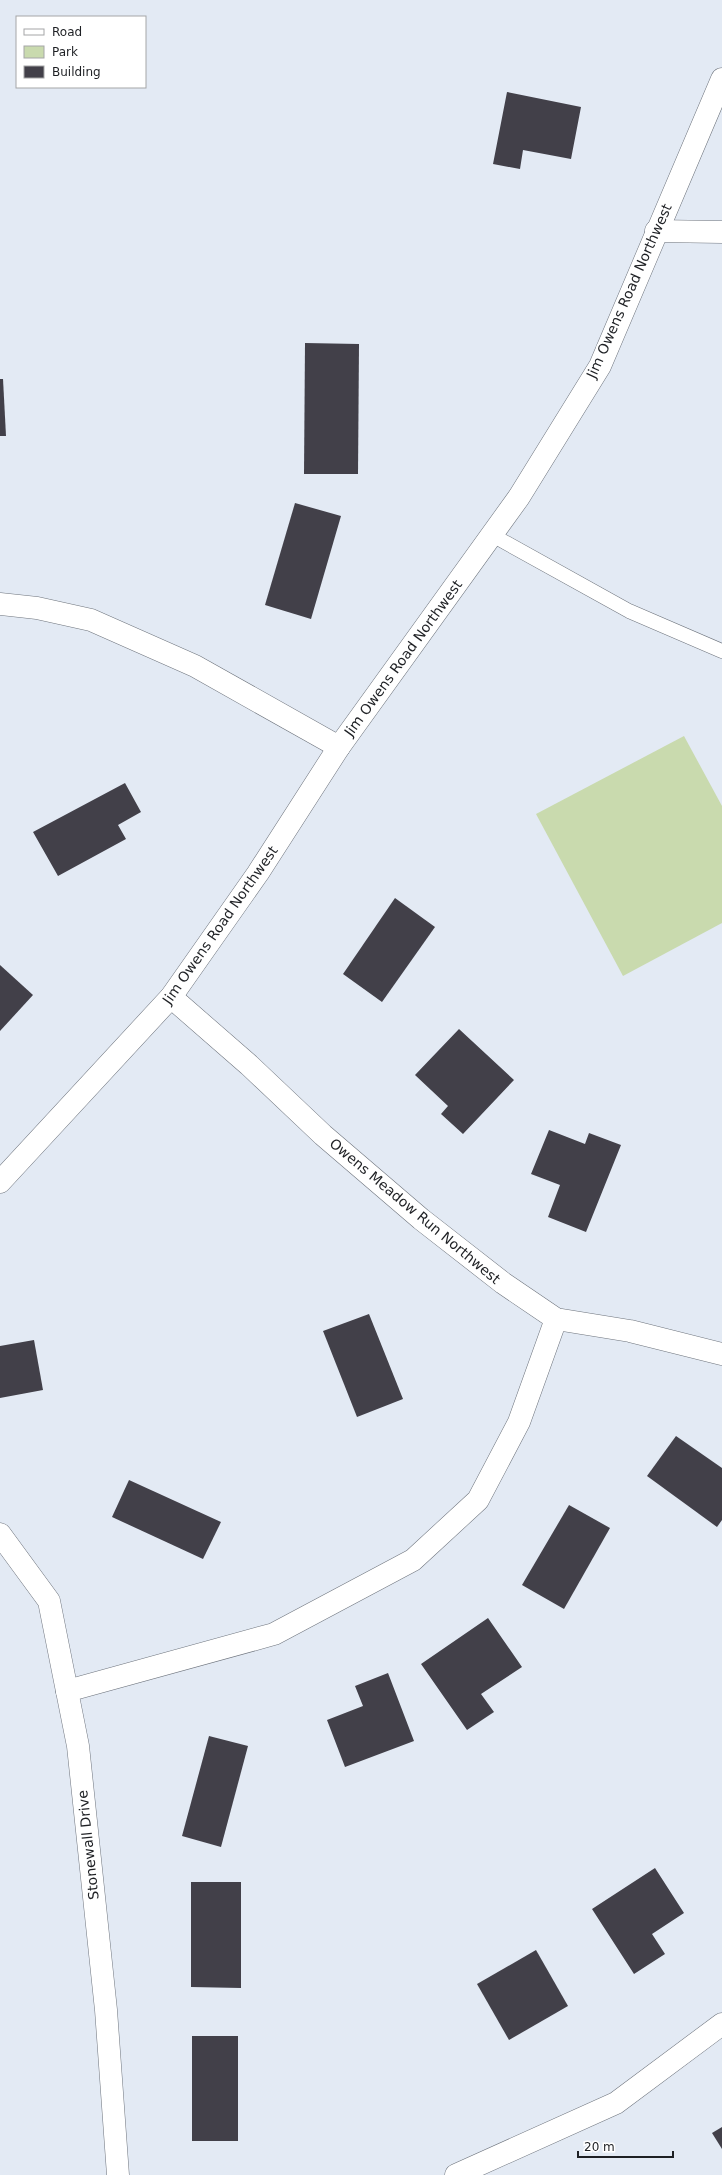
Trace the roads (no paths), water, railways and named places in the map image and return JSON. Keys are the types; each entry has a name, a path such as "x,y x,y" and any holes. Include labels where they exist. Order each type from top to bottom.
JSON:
{"street":[{"name":"Jim Owens Road Northwest","path":"0,1182 171,997 258,872 339,747 518,497 600,366 656,231 722,79"},
{"path":"656,231 722,232"},
{"path":"0,604 37,608 91,620 195,666 339,747"},
{"name":"Owens Meadow Run Northwest","path":"171,997 249,1065 324,1135 421,1219 502,1283 556,1318 630,1331 722,1354"},
{"path":"67,1691 274,1634 413,1560 478,1500 519,1422 556,1318"},
{"name":"Stonewall Drive","path":"0,1534 49,1601 78,1746 104,1994 118,2175"},
{"path":"470,2172 616,2103 722,2024"}],"lane":[{"path":"492,535 629,611 722,651"}]}
